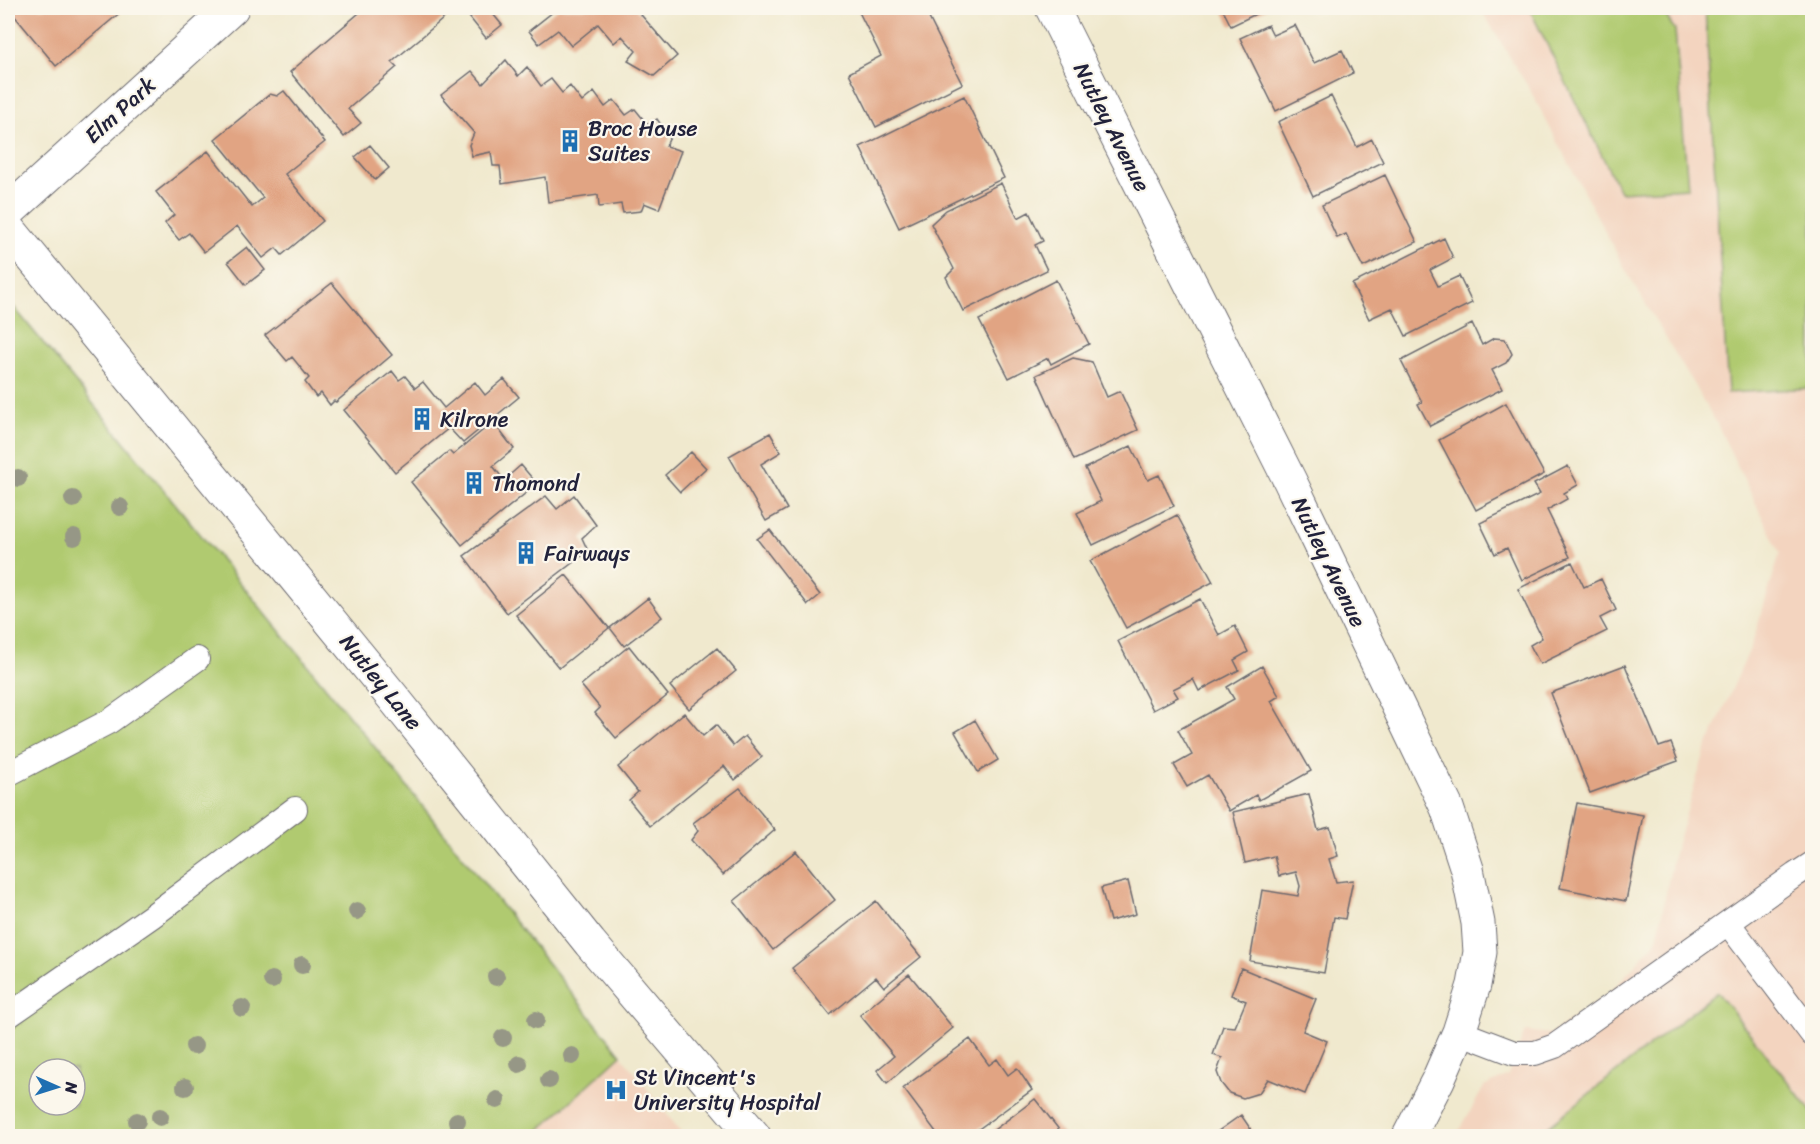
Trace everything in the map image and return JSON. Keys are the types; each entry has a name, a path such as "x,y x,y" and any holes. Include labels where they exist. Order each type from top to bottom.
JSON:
{"street":[{"name":"Elm Park","path":"8,212 232,8"},
{"name":"Nutley Avenue","path":"1052,8 1290,481 1447,808 1467,869 1478,923 1480,952 1474,985 1460,1032 1409,1137"},
{"name":"Nutley Lane","path":"8,228 396,700 590,943 754,1137"}],"lane":[{"path":"8,774 110,721 197,659"},
{"path":"8,1016 152,916 295,809"},
{"path":"1460,1032 1514,1053 1535,1053 1555,1046 1812,864"},
{"path":"1728,923 1812,1034"}],"shaded area":[{"path":"1480,8 1812,8 1812,1136 1456,1136 1484,1087 1508,1075 1525,1031 1551,1034 1609,994 1657,940 1673,857 1705,751 1752,644 1780,553 1717,424 1625,269 1530,90"},
{"name":"St Vincent's University Hospital","path":"621,1055 684,1136 533,1136"}],"green space":[{"path":"1529,8 1661,8 1675,30 1688,188 1620,192"},
{"path":"1705,8 1812,8 1812,388 1728,393"},
{"path":"8,300 392,768 621,1055 533,1136 8,1136"},
{"path":"1717,992 1812,1112 1812,1136 1536,1136"}],"building":[{"path":"8,8 119,8 122,11 56,66"},
{"path":"365,8 456,8 392,62 397,67 348,109 361,123 344,137 290,72"},
{"path":"462,8 488,8 502,25 486,38"},
{"path":"558,8 635,8 677,56 654,76 628,61 636,51 622,36 614,43 598,24 571,46 558,30 539,44 529,31"},
{"path":"857,8 924,8 962,84 876,127 849,73 881,56"},
{"path":"1222,8 1268,8 1231,26"},
{"path":"1268,25 1273,35 1295,25 1314,63 1342,50 1353,73 1276,111 1240,38"},
{"name":"Broc House Suites","path":"506,60 518,76 527,67 541,86 551,79 562,93 570,86 582,102 594,92 605,107 614,100 626,115 635,109 648,125 657,119 670,137 666,146 681,151 659,209 644,203 641,211 623,213 621,204 599,207 598,195 548,202 545,177 502,184 500,166 493,166 491,152 472,156 469,145 474,133 441,95 472,71 483,84"},
{"path":"284,91 325,142 285,174 323,221 282,255 276,248 263,258 237,226 204,252 189,233 179,240 165,223 174,215 156,192 208,151 252,207 263,198 215,139 270,94 277,96"},
{"path":"964,96 1004,178 899,228 860,147"},
{"path":"1331,96 1357,147 1372,139 1383,162 1313,196 1278,122"},
{"path":"370,145 389,168 375,180 355,157"},
{"path":"1385,175 1417,242 1363,267 1346,234 1337,238 1322,205"},
{"path":"1001,183 1018,218 1029,212 1043,241 1035,245 1047,270 963,311 946,277 954,269 931,224 946,210"},
{"path":"1444,238 1453,258 1430,270 1438,286 1459,276 1472,303 1406,336 1392,308 1369,319 1352,284"},
{"path":"247,247 265,270 246,285 228,262"},
{"path":"1056,280 1089,344 1051,364 1048,358 1009,378 979,320"},
{"path":"332,283 392,355 330,405 321,393 316,397 305,382 309,378 292,357 287,361 265,335"},
{"path":"1472,324 1482,345 1494,338 1505,339 1512,354 1506,363 1492,370 1502,389 1430,426 1418,404 1422,402 1401,361"},
{"path":"1073,358 1092,362 1107,397 1120,391 1138,430 1074,460 1036,375"},
{"name":"Kilrone","path":"392,371 399,380 405,376 415,388 423,382 444,408 475,382 485,395 504,379 519,397 463,443 449,428 395,472 344,410"},
{"path":"1506,403 1544,474 1476,510 1439,440"},
{"name":"Thomond","path":"493,422 514,449 493,466 504,480 521,465 537,484 462,545 411,482 449,451 453,455"},
{"path":"770,433 781,452 761,464 787,509 766,521 729,456"},
{"path":"1131,446 1148,480 1159,475 1174,506 1093,545 1077,513 1101,501 1085,468"},
{"path":"691,452 706,468 680,492 665,475"},
{"path":"1568,466 1578,485 1564,493 1567,499 1547,510 1570,557 1522,580 1507,548 1495,554 1480,523 1540,494 1534,484"},
{"name":"Fairways","path":"574,495 596,525 582,538 588,551 507,613 464,556 546,496 557,509"},
{"path":"1177,515 1213,582 1126,628 1090,561"},
{"path":"770,530 820,595 808,605 757,539"},
{"path":"1572,562 1584,587 1601,579 1616,610 1600,618 1607,631 1540,664 1530,645 1542,638 1518,589"},
{"path":"566,575 609,628 559,668 516,615"},
{"path":"648,598 662,617 624,646 610,628"},
{"path":"1200,599 1219,635 1235,626 1248,652 1234,660 1239,670 1199,691 1193,679 1173,689 1178,697 1153,710 1118,641"},
{"path":"629,646 668,695 616,738 595,713 600,708 581,685"},
{"path":"717,648 736,671 689,709 670,686"},
{"path":"1625,665 1659,747 1671,743 1678,761 1590,793 1551,693"},
{"path":"1262,666 1279,696 1271,701 1311,771 1259,800 1256,795 1229,811 1208,775 1187,787 1174,765 1192,755 1178,730 1234,699 1227,687"},
{"path":"684,713 703,736 716,725 733,746 745,736 762,757 735,780 724,766 650,826 629,800 638,792 618,767"},
{"path":"975,720 998,760 978,772 955,732"},
{"path":"740,788 775,830 723,875 691,840 698,831 693,823"},
{"path":"1309,794 1318,830 1330,827 1338,856 1329,859 1336,882 1353,880 1345,919 1334,917 1324,973 1250,961 1262,890 1298,896 1300,886 1296,872 1279,876 1274,856 1245,863 1233,812"},
{"path":"1577,803 1643,815 1626,901 1560,888"},
{"path":"796,851 835,900 773,950 734,901"},
{"path":"1128,881 1136,914 1110,921 1101,888"},
{"path":"876,901 921,957 884,987 876,977 830,1015 792,968"},
{"path":"1241,968 1316,999 1303,1031 1327,1041 1305,1094 1268,1079 1259,1093 1243,1098 1229,1093 1221,1083 1217,1072 1222,1058 1213,1055 1223,1026 1235,1027 1246,1001 1231,995"},
{"path":"909,974 953,1028 887,1083 877,1070 894,1056 860,1015"},
{"path":"970,1039 989,1065 997,1059 1008,1075 1017,1068 1032,1090 969,1136 939,1136 903,1088"},
{"path":"1035,1099 1064,1136 986,1136"},
{"path":"1241,1115 1254,1134 1251,1136 1220,1136 1217,1132"}],"place":[{"name":"Broc House Suites","path":"570,141"},
{"name":"Kilrone","path":"422,419"},
{"name":"Thomond","path":"474,483"},
{"name":"Fairways","path":"526,553"},
{"name":"St Vincent's University Hospital","path":"616,1090"}]}
